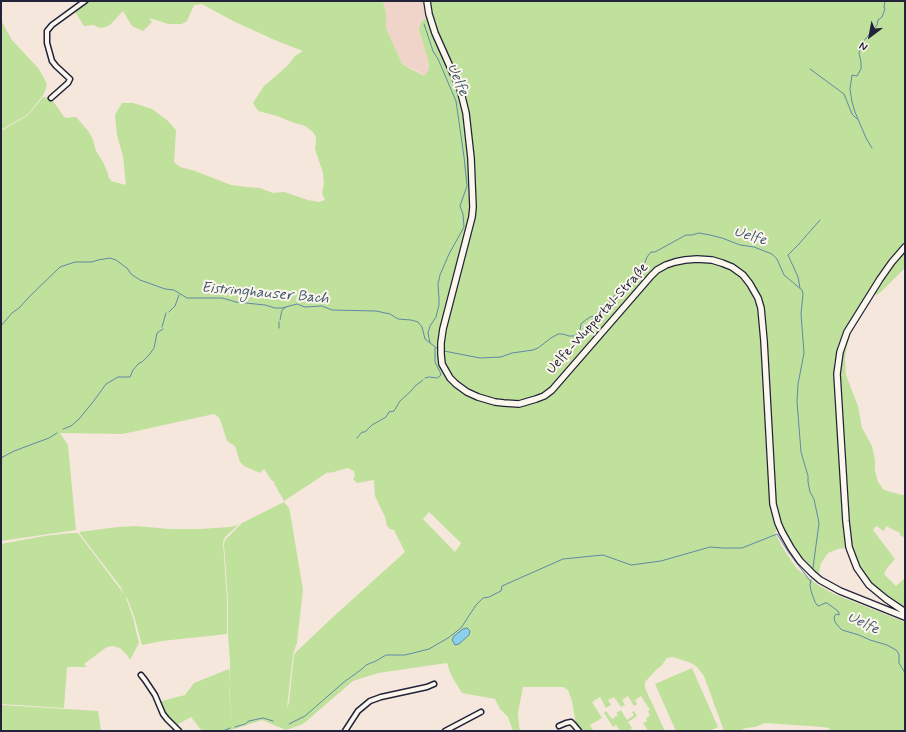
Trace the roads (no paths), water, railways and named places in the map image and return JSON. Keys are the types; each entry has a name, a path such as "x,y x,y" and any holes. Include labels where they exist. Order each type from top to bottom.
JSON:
{"main road":[{"name":"Uelfe-Wuppertal-Straße","path":"427,1 435,33 462,95 466,113 471,158 473,200 472,217 441,342 442,364 450,378 467,392 495,402 519,404 536,399 552,390 657,270 669,264 691,259 712,260 732,267 743,275 750,284 758,298 761,308 773,504 782,532 800,561 820,580 840,591 905,617"},
{"path":"905,247 880,279 847,332 840,352 837,374 849,547 857,568 869,585 886,600 905,612"}],"street":[{"path":"51,98 68,83 70,79 52,61 47,40 47,32 52,25 85,1"},
{"path":"141,675 155,695 167,720 180,731"},
{"path":"345,731 358,711 370,701 434,684"},
{"path":"446,731 481,712"},
{"path":"559,726 571,722 579,731"}],"water":[{"path":"467,628 470,631 469,635 459,644 455,645 452,640 454,636 463,629"}],"waterway":[{"path":"872,148 855,112 850,89 852,75 857,76 861,69 859,53 862,43 877,25 878,20 882,17 885,9 885,1"},
{"name":"Uelfe","path":"424,24 433,51 456,101 467,186 460,206 463,214 464,227 449,254 440,275 438,284 439,305 436,317 430,326 428,333 430,343 438,349"},
{"path":"810,69 844,94 852,114 857,119"},
{"path":"800,288 798,277 788,255 820,220"},
{"name":"Uelfe","path":"444,351 480,358 501,357 512,353 538,348 558,334 574,336 580,330 583,322 590,317 603,314 615,295 630,285 651,252 655,252 686,235 699,233 710,235 740,245 754,247 772,254 777,259 784,275 802,290 803,294 801,314 804,353 798,384 797,402 801,452 819,523 813,568"},
{"name":"Eistringhauser Bach","path":"1,326 12,313 19,308 60,267 75,262 92,262 110,258 116,260 127,268 131,274 140,280 165,289 174,290 187,298 222,298 236,302 265,305 275,308 282,308 297,304 305,307 322,306 332,310 376,311 390,314 398,319 418,322 422,327 425,339 430,343"},
{"path":"169,312 175,306 179,295"},
{"path":"280,320 282,310 286,307"},
{"path":"162,327 166,313"},
{"path":"279,322 279,328"},
{"path":"63,429 71,426 79,419 106,384 118,377 130,377 133,370 149,355 154,348 157,333 163,329"},
{"path":"425,378 437,378 441,374 435,362 435,348"},
{"path":"357,438 362,432 365,432 372,425 386,417 389,412 394,411 400,401 423,380"},
{"path":"1,458 14,451 49,438 57,433"},
{"path":"289,724 305,716 366,665 386,655 405,655 429,649 448,638 461,628 476,605 483,598 489,597 501,591 502,586 563,559 603,555 631,565 661,561 710,547 742,548 777,534 811,582"},
{"name":"Uelfe","path":"811,580 811,591 815,602 819,606 827,603 838,611 839,615 836,614 834,617 835,622 842,630 887,645 896,650 899,654 899,663 905,673"},
{"path":"235,727 249,721 263,718 273,721"},
{"path":"223,731 230,728"}]}
